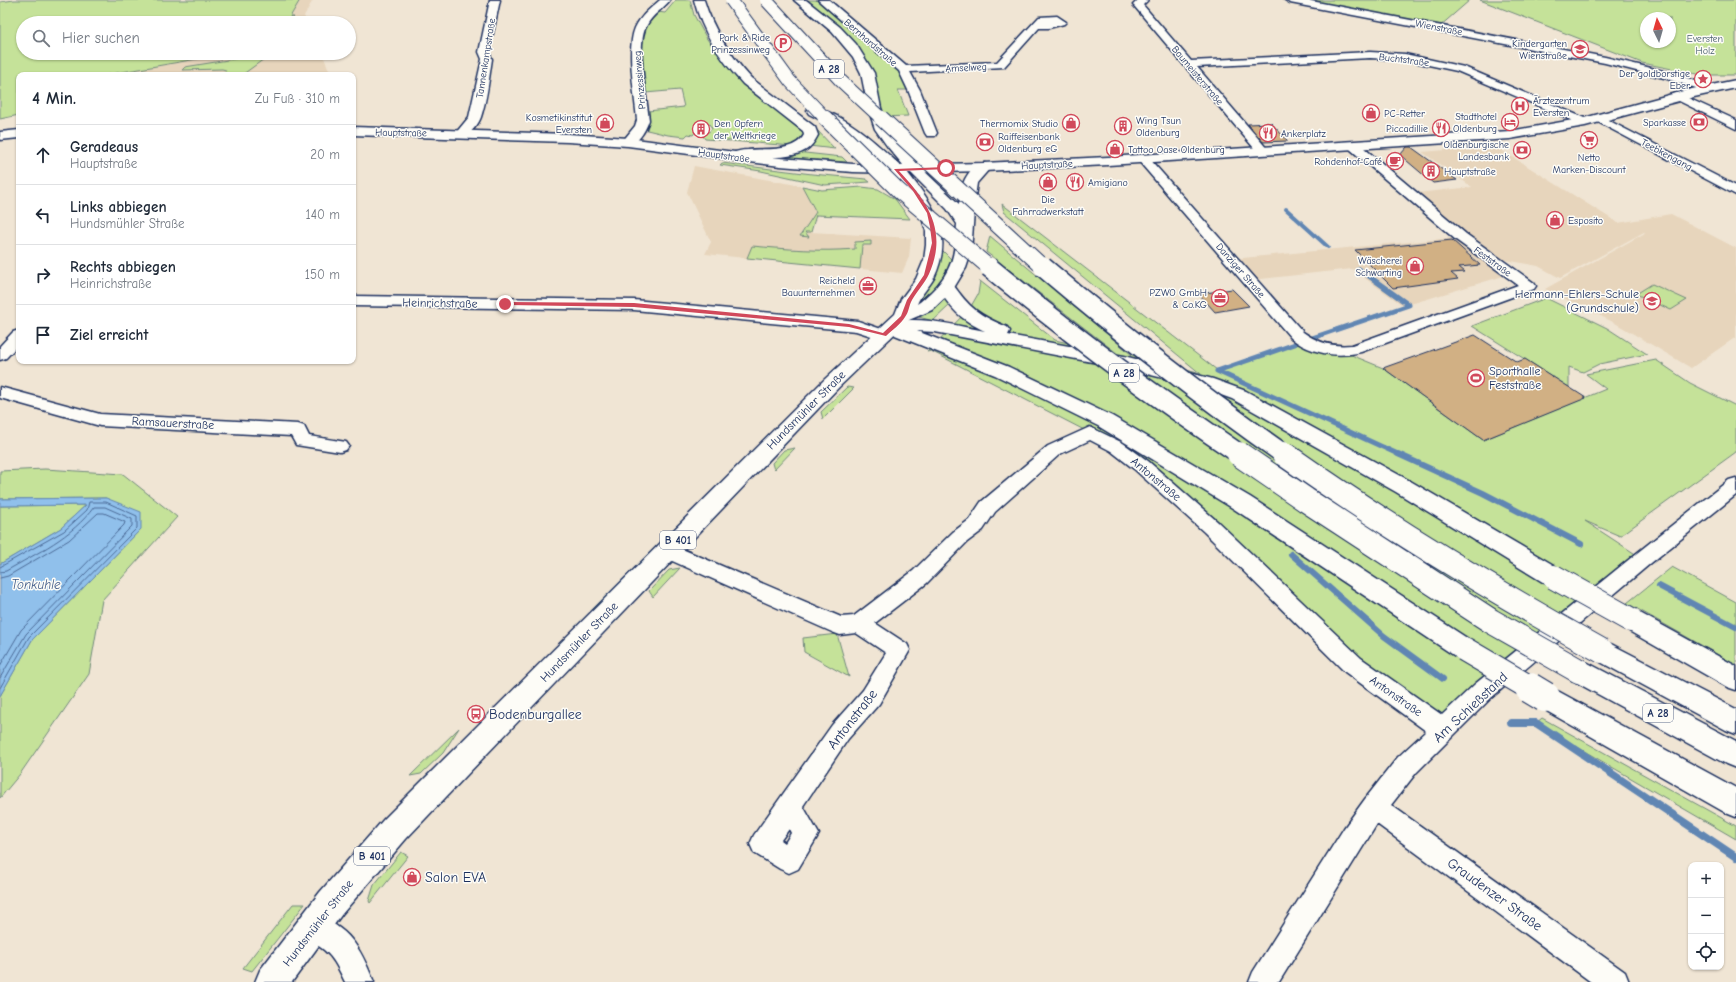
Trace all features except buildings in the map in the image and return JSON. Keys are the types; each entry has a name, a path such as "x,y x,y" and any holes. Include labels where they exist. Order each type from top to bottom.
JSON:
{"main road":[{"path":"699,0 718,44 747,81 810,130 811,135 809,141 802,147 784,152 750,154 734,157"},
{"name":"A 28","path":"731,0 790,81 845,139 942,229 1053,320 1165,403 1306,500 1491,621 1579,671 1736,755"},
{"name":"A 28","path":"766,0 840,80 1033,259 1103,318 1188,385 1335,490 1534,613 1736,722"},
{"path":"799,0 813,10 840,34 857,54 869,77 876,115 881,129 914,169 952,206 964,224"},
{"name":"Hauptstraße","path":"356,131 529,136 628,142 734,157 826,166 896,169 1023,166 1502,136 1591,120 1677,96 1736,84"},
{"name":"Hundsmühler Straße","path":"762,92 816,112 842,124 853,131 896,169 915,190 929,213 934,236 931,261 926,275 893,326"},
{"name":"Hundsmühler Straße","path":"280,979 312,928 395,830 827,388 893,326 926,306 946,287 958,268 963,253 964,224 970,182 984,167"},
{"path":"946,287 957,305 967,314 1008,334 1046,347"},
{"path":"893,326 935,327 1046,347 1162,371 1206,383 1239,395 1404,487 1554,577 1736,679"},
{"path":"893,326 1002,371 1105,421 1242,503 1464,649 1545,697 1736,803"}],"street":[{"name":"Tannenkampstraße","path":"461,134 474,118 487,59 484,52 495,0"},
{"name":"Prinzessinweg","path":"628,142 641,127 643,120 636,45 639,30 664,0"},
{"name":"Bernhardstraße","path":"823,0 903,69 914,90 931,133"},
{"name":"Baumeisterstraße","path":"1144,0 1138,5 1263,151"},
{"name":"Wienstraße","path":"1290,0 1645,69 1709,89"},
{"name":"Amselweg","path":"903,69 1000,65 1036,25"},
{"name":"Buchtstraße","path":"1189,64 1370,55 1405,57 1460,69 1591,120"},
{"path":"1677,96 1736,125"},
{"name":"Teebkengang","path":"1591,120 1736,191"},
{"name":"Feststraße","path":"1349,351 1529,286 1478,251 1354,146"},
{"name":"Danziger Straße","path":"1143,159 1297,335 1305,342 1328,350 1349,351"},
{"name":"Heinrichstraße","path":"356,301 634,305 858,326 893,326"},
{"path":"0,355 16,338"},
{"name":"Ramsauerstraße","path":"0,392 100,420 298,430 302,441 340,446"},
{"name":"Antonstraße","path":"789,806 840,732 871,697 899,650 859,624 920,577 960,537 976,525 988,507 1054,450 1090,433 1117,447 1141,465 1211,527 1353,665 1444,730"},
{"name":"Am Schießstand","path":"1263,982 1353,837 1374,807 1407,765 1483,691 1644,558 1736,486"},
{"path":"668,551 840,626 859,624"},
{"name":"Graudenzer Straße","path":"1374,807 1615,982"},
{"path":"312,928 334,940 346,953 360,982"}],"shaded area":[{"path":"300,0 313,0 304,16 291,16"},
{"path":"191,60 325,60 330,72 122,72"},
{"path":"1495,146 1618,223 1671,214 1736,248 1736,337 1691,368 1615,323 1545,289 1645,233 1644,232 1560,278 1538,266 1485,256 1510,274 1404,306 1352,269 1251,280 1232,259 1461,237 1408,194 1472,187 1422,152"},
{"path":"694,166 802,186 816,212 811,232 911,238 909,257 902,273 705,254 711,242 687,192"}],"green space":[{"path":"14,0 300,0 291,16 16,16 16,60 191,60 122,72 16,72 16,116 0,119 0,2"},
{"path":"676,0 690,0 694,15 707,39 736,78 802,128 804,138 793,146 705,139 702,135 710,131 712,128 709,124 703,123 693,135 688,134 685,137 647,130 648,111 684,107 680,90 645,93 639,38 644,25 658,12 665,13"},
{"path":"799,0 823,0 903,69 914,90 898,90 908,116 882,117 857,54"},
{"path":"1290,0 1470,0 1439,27"},
{"name":"Eversten Holz","path":"1480,0 1736,0 1736,75 1702,75 1642,63"},
{"path":"228,60 263,60 246,72 224,72 226,70 222,69 182,70 185,67"},
{"path":"816,129 835,149 809,146 817,134"},
{"path":"796,152 842,157 847,162 773,157"},
{"path":"722,163 866,179 870,182 825,185 761,171 720,165"},
{"path":"802,186 822,190 862,187 878,189 895,199 910,219 816,215 811,232 805,232 809,237 800,236 816,212"},
{"path":"1002,204 1217,370 1305,342 1344,352 1383,368 1483,440 1606,389 1586,374 1656,360 1690,383 1736,406 1736,452 1620,536 1585,521 1643,559 1444,730 1242,556 1090,433 931,351 927,352 970,308 978,294 980,281 1055,340 1118,354 986,252 990,236 1132,355 1201,374 1004,212"},
{"path":"871,241 871,245 862,245 860,269 747,258 752,246 803,250 842,250 855,249 855,242"},
{"path":"942,250 952,260 945,276 932,293 912,308 935,274"},
{"path":"1652,284 1687,300 1671,310 1636,294"},
{"path":"945,297 950,305 933,321 919,317"},
{"path":"1546,298 1607,328 1647,354 1599,364 1583,372 1569,367 1569,387 1472,326"},
{"path":"847,387 854,388 823,419 821,412"},
{"path":"795,448 774,470 772,463 784,450"},
{"path":"45,469 123,474 177,517 102,600 89,674 20,774 0,798 0,696 32,640 141,529 106,498 0,499 0,471"},
{"path":"86,505 61,528 0,564 0,506"},
{"path":"1672,567 1736,602 1736,665 1627,603"},
{"path":"680,568 653,597 649,591 669,570"},
{"path":"837,634 849,677 804,652 803,638"},
{"path":"1542,718 1736,826 1736,839 1536,723"},
{"path":"459,728 443,753 421,774 410,776"},
{"path":"401,852 408,856 370,903 369,901 374,885"},
{"path":"293,904 305,904 252,971 243,968"}],"water":[{"name":"Tonkuhle","path":"106,498 141,512 141,529 32,640 0,696 0,564 61,528 86,505 0,506 0,499"}],"waterway":[{"path":"1286,209 1328,247"},
{"path":"1312,338 1409,305 1359,269"},
{"path":"1295,344 1217,371 1400,455"},
{"path":"1398,454 1483,493 1581,544"},
{"path":"1291,554 1384,636 1443,679"},
{"path":"1659,586 1736,627"},
{"path":"1511,723 1536,723 1736,857"}],"place":[{"name":"Park & Ride Prinzessinweg","path":"783,43"},
{"name":"Kindergarten Wienstraße","path":"1580,49"},
{"name":"Der goldborstige Eber","path":"1703,79"},
{"name":"Ärztezentrum Eversten","path":"1520,106"},
{"name":"PC-Retter","path":"1371,113"},
{"name":"Stadthotel Oldenburg","path":"1510,122"},
{"name":"Sparkasse","path":"1699,122"},
{"name":"Kosmetikinstitut Eversten","path":"605,123"},
{"name":"Thermomix Studio","path":"1071,123"},
{"name":"Wing Tsun Oldenburg","path":"1123,126"},
{"name":"Piccadillie","path":"1441,128"},
{"name":"Den Opfern der Weltkriege","path":"701,129"},
{"name":"Ankerplatz","path":"1268,133"},
{"name":"Netto Marken-Discount","path":"1589,140"},
{"name":"Raiffeisenbank Oldenburg eG","path":"985,142"},
{"name":"Tattoo Oase Oldenburg","path":"1115,149"},
{"name":"Oldenburgische Landesbank","path":"1522,150"},
{"name":"Rohdenhof-Café","path":"1395,161"},
{"name":"Hauptstraße","path":"1431,171"},
{"name":"Die Fahrradwerkstatt","path":"1048,182"},
{"name":"Amigiano","path":"1075,182"},
{"name":"Esposito","path":"1555,220"},
{"name":"Wäscherei Schwarting","path":"1415,266"},
{"name":"Reicheld Bauunternehmen","path":"868,286"},
{"name":"PZWO GmbH & Co.KG","path":"1220,298"},
{"name":"Hermann-Ehlers-Schule (Grundschule)","path":"1652,301"},
{"name":"Sporthalle Feststraße","path":"1476,378"},
{"name":"Bodenburgallee","path":"476,714"},
{"name":"Salon EVA","path":"412,877"}],"route":[{"path":"505,304 634,305 858,326 884,335 903,316 909,300 920,286 926,275 931,261 934,243 933,227 929,213 915,190 896,169 946,168"}]}
